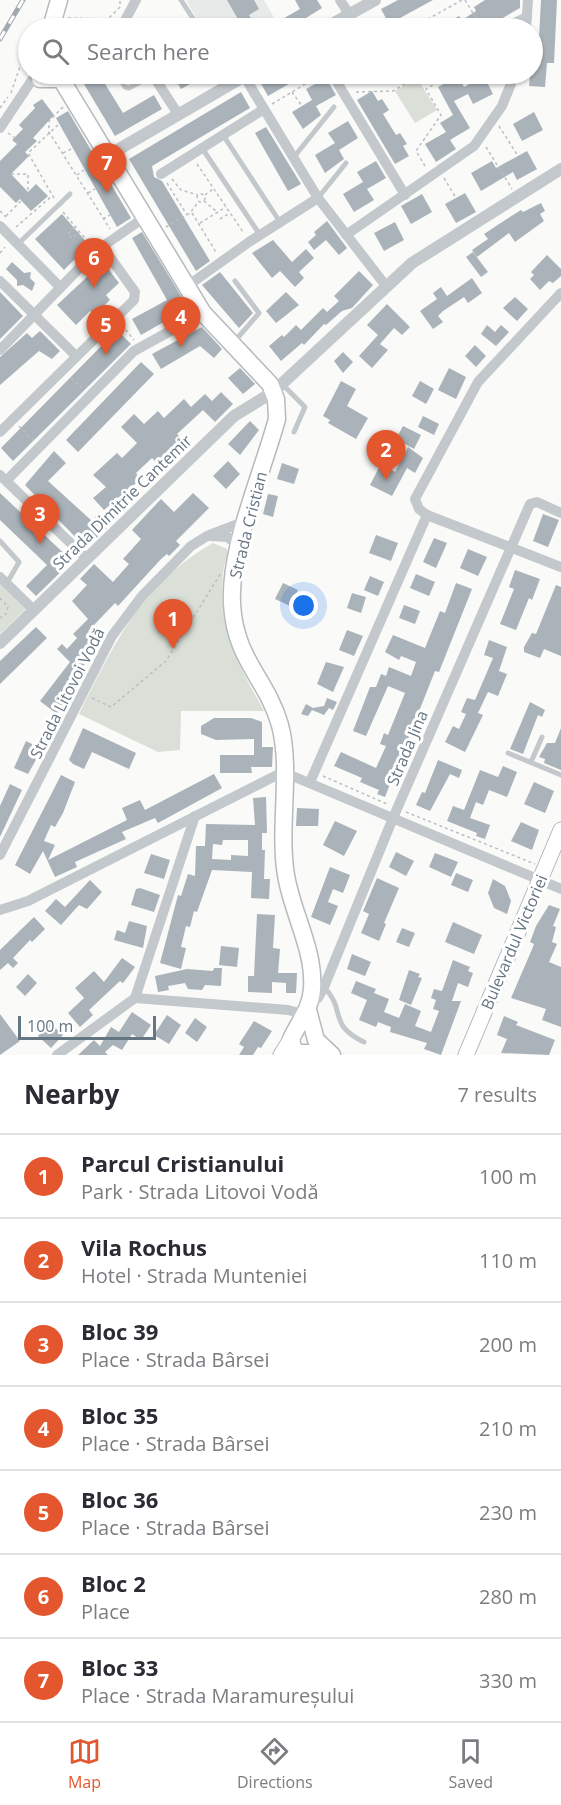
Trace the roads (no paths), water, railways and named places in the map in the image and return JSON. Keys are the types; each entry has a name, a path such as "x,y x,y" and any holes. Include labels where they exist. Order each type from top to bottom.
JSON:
{"main road":[{"path":"54,18 59,0"},
{"path":"55,84 72,98 109,155 203,313 267,380 278,388"},
{"name":"Strada Cristian","path":"278,388 277,419 246,521 233,581 233,620 245,658 280,724 285,873 310,960 312,981 307,1009 309,1047"},
{"name":"Bulevardul Victoriei","path":"467,1054 561,830"},
{"path":"281,1055 309,1047"}],"street":[{"path":"127,18 136,0"},
{"path":"340,0 349,14"},
{"path":"342,18 375,0"},
{"path":"527,17 528,0"},
{"path":"0,128 40,84"},
{"path":"158,84 178,114"},
{"path":"109,155 230,84"},
{"path":"251,84 318,198 386,286"},
{"path":"338,84 405,195"},
{"path":"346,235 436,174 480,138 495,118 510,84"},
{"path":"165,175 202,148 264,109"},
{"path":"278,388 412,263 561,169"},
{"path":"186,287 318,198"},
{"path":"0,350 99,249 145,217"},
{"path":"3,221 18,244 60,287"},
{"path":"0,432 75,355 134,300 135,292 99,249"},
{"path":"0,281 75,355"},
{"path":"561,293 489,368 471,394 417,492 417,505 427,515 561,567"},
{"path":"87,559 3,478 40,447 140,348 203,313"},
{"name":"Strada Dimitrie Cantemir","path":"0,643 234,416 278,388"},
{"name":"Strada Jina","path":"307,1009 318,998 324,987 395,813 530,504 537,502 561,513"},
{"path":"312,778 427,515"},
{"name":"Strada Litovoi Vodă","path":"0,855 112,636 142,596 191,546 207,536 246,521"},
{"path":"207,536 228,537 240,548"},
{"path":"3,580 34,610"},
{"path":"0,910 28,902 283,772 312,778 395,813 561,889"},
{"path":"57,1055 135,998 195,816"},
{"path":"310,960 322,965 335,961"},
{"path":"135,998 288,1010 307,1009"}],"lane":[{"path":"182,0 193,18"},
{"path":"123,84 129,88 136,84"},
{"path":"293,158 334,107"},
{"path":"224,135 280,222"},
{"path":"202,148 260,235"},
{"path":"318,198 346,162"},
{"path":"18,244 69,194"},
{"path":"232,344 259,313 235,282"},
{"path":"278,388 305,407 294,432"},
{"path":"0,541 19,562 3,580"},
{"path":"531,762 542,737"},
{"path":"508,753 561,775"},
{"path":"324,987 335,999 338,1019 343,1029 364,1042"}],"railway":[{"path":"0,39 23,0"}],"place":[{"name":"Bloc 33","path":"107,193"},
{"name":"Bloc 2","path":"94,288"},
{"name":"Bloc 35","path":"181,347"},
{"name":"Bloc 36","path":"106,355"},
{"name":"Vila Rochus","path":"386,480"},
{"name":"Bloc 39","path":"40,544"},
{"name":"Parcul Cristianului","path":"173,649"}]}
